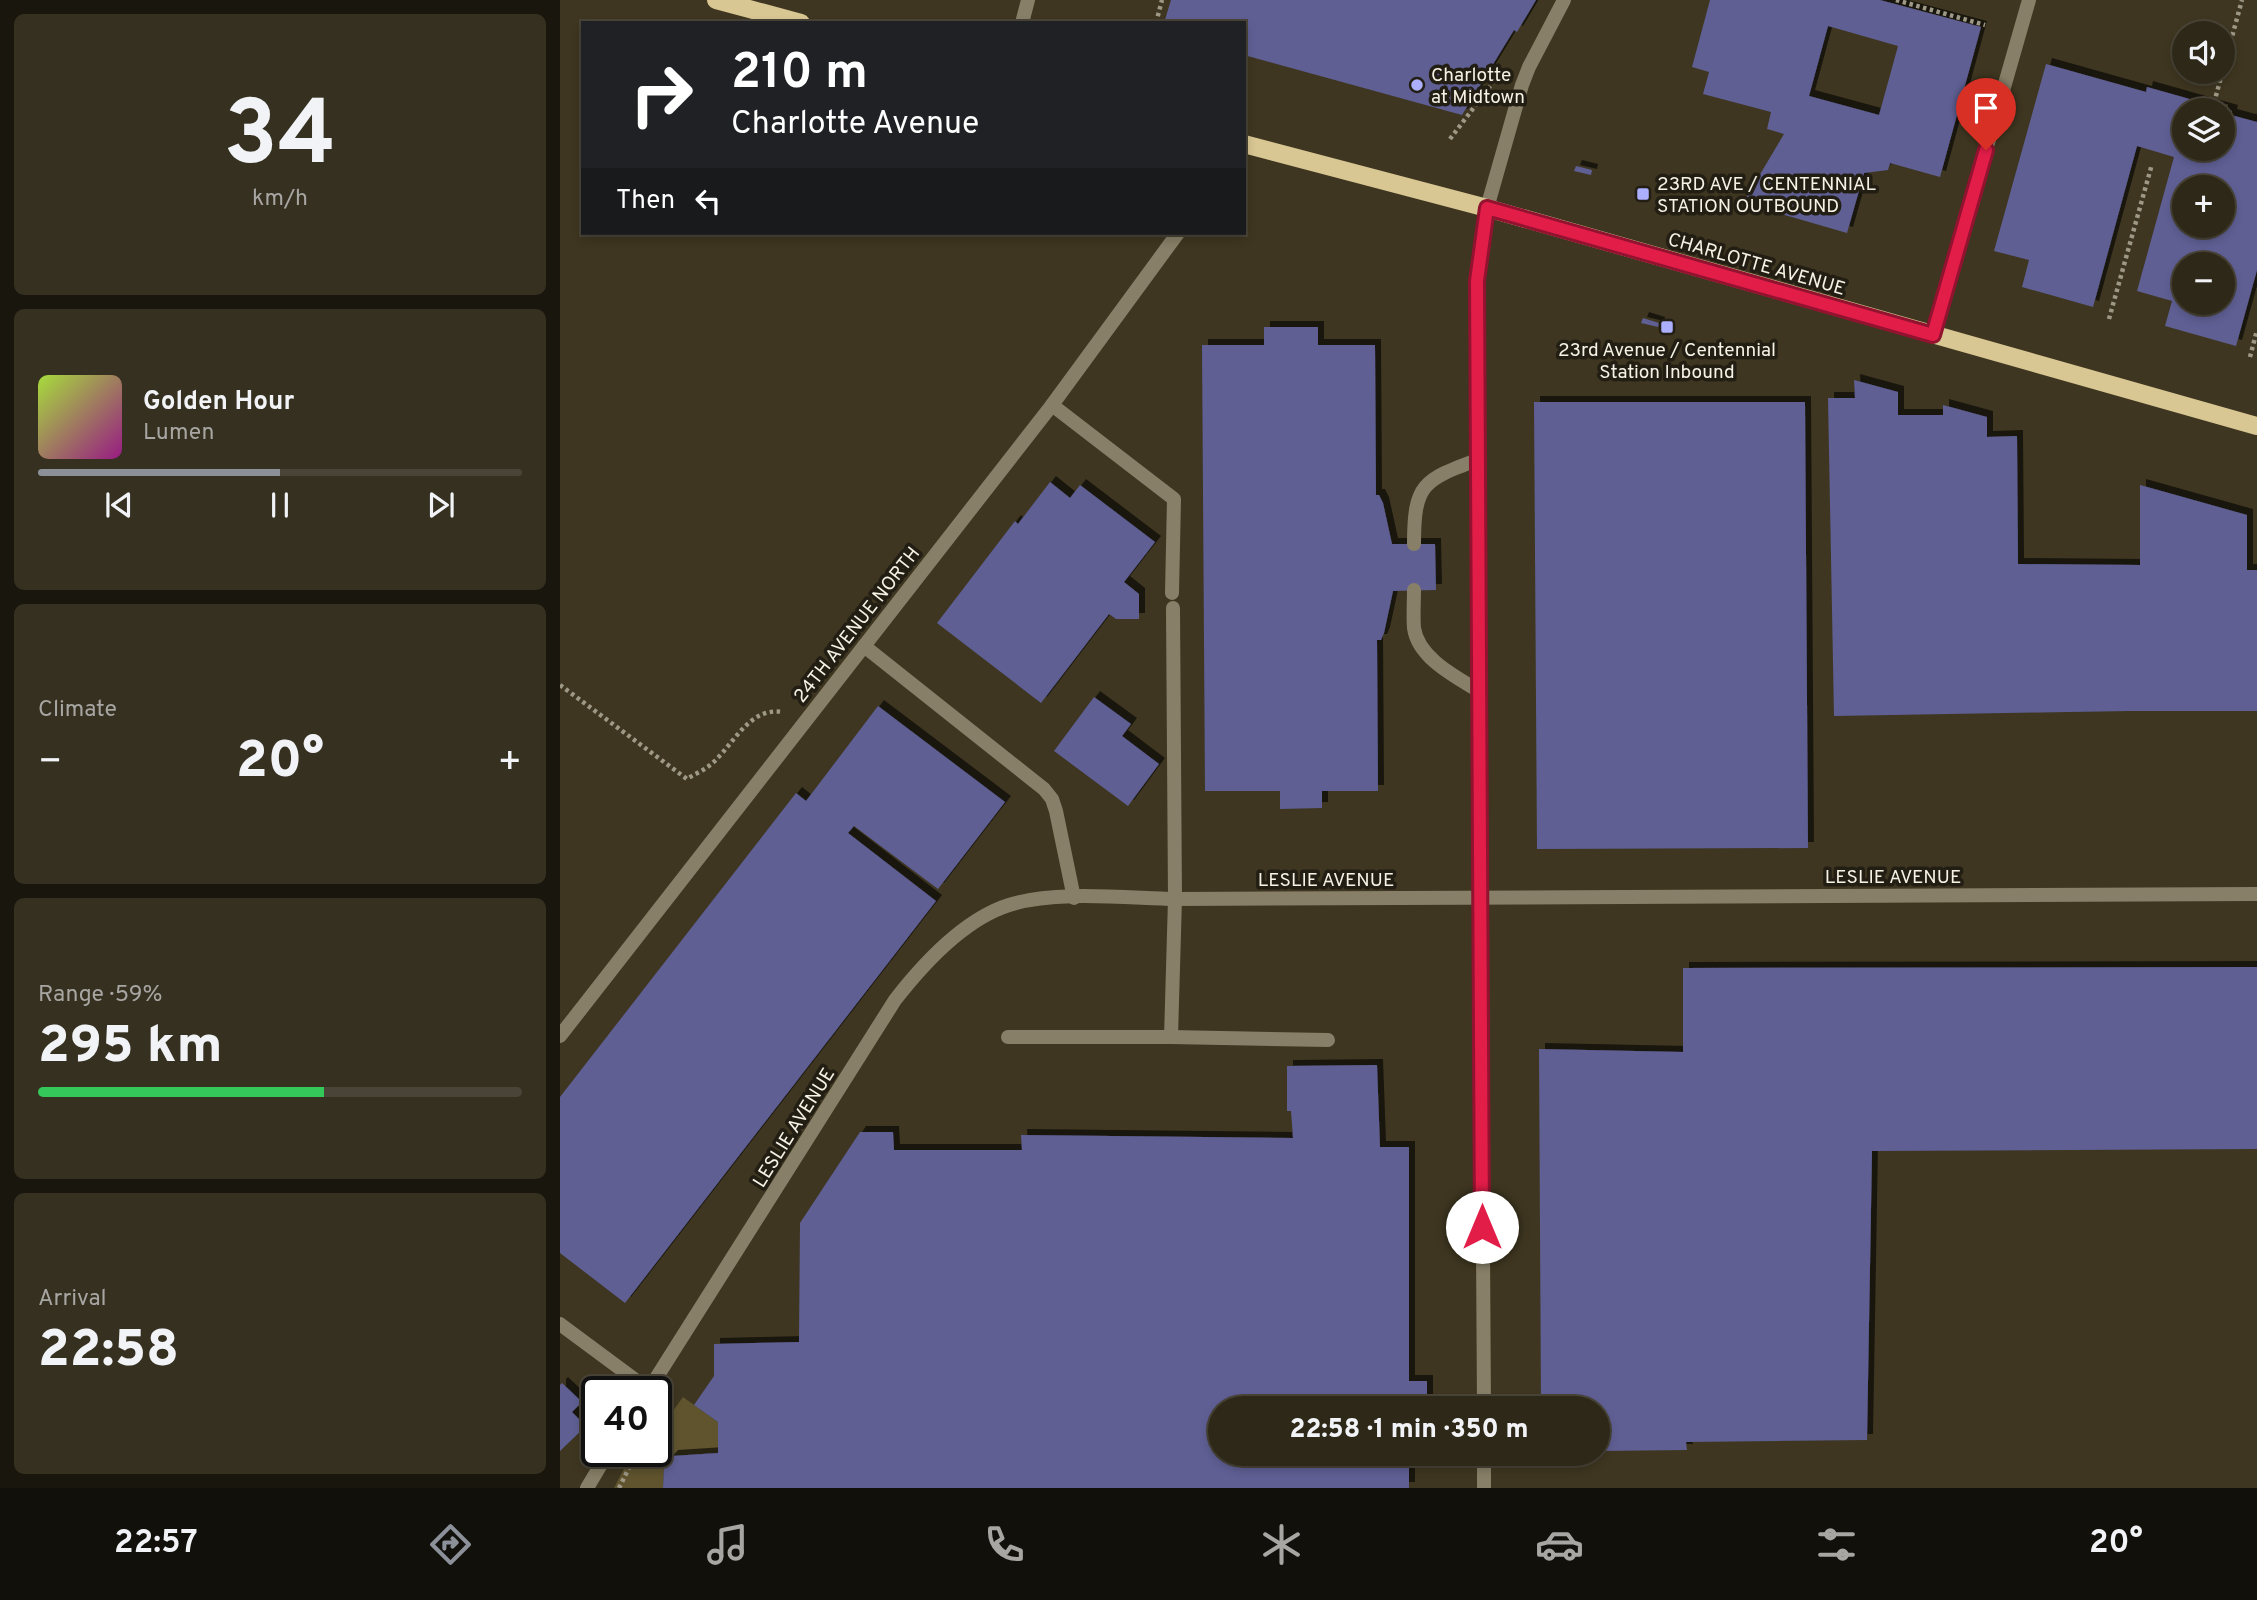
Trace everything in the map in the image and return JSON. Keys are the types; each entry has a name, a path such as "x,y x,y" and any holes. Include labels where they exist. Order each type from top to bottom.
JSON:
{"main road":[{"path":"716,0 795,21"},
{"name":"CHARLOTTE AVENUE","path":"1246,145 1487,208 2257,426"}],"street":[{"path":"1023,21 1028,0"},
{"path":"1484,1396 1477,281 1487,208 1522,85 1564,0"},
{"path":"1933,335 2029,0"},
{"name":"24TH AVENUE NORTH","path":"560,1036 1052,405 1177,235"},
{"path":"1052,405 1174,499 1172,593"},
{"path":"1414,544 1415,504 1420,492 1440,474 1478,460"},
{"path":"1414,590 1414,629 1418,641 1445,669 1479,691"},
{"path":"1171,1037 1175,899 1173,608"},
{"path":"864,646 1044,789 1052,799 1056,811 1074,898"},
{"name":"LESLIE AVENUE","path":"657,1376 895,1000 920,968 944,946 985,916 1009,905 1038,899 1074,898 2257,894"},
{"path":"1008,1037 1328,1040"},
{"path":"560,1324 628,1376"},
{"path":"1484,1466 1484,1488"},
{"path":"587,1488 599,1467"}],"path":[{"path":"1157,21 1162,0"},
{"path":"1896,0 1985,24"},
{"path":"2215,98 2242,0"},
{"path":"2109,319 2152,164"},
{"path":"2249,357 2257,330"},
{"path":"560,685 687,779 706,768 751,722 770,712 783,712"},
{"path":"619,1488 630,1467"}],"shaded area":[{"path":"683,1397 718,1422 718,1453 672,1456 672,1412"},
{"path":"625,1467 664,1467 663,1488 614,1488"}],"building":[{"name":"Charlotte at Midtown","path":"1171,0 1536,0 1517,32 1514,30 1462,115 1246,56 1246,21 1165,21"},
{"path":"1710,0 1880,0 1981,27 1940,177 1890,163 1888,170 1864,173 1847,233 1743,203 1784,134 1767,129 1771,112 1703,94 1709,72 1692,67","holes":["1828,26 1898,46 1879,115 1809,96"]},
{"path":"2046,64 2146,92 2147,87 2186,98 2172,98 2172,156 2137,146 2093,307 2022,287 2029,260 1994,251"},
{"path":"2235,116 2257,122 2257,270 2236,346 2165,326 2172,301 2137,291 2173,161 2235,161"},
{"path":"1576,166 1592,170 1591,175 1574,171"},
{"path":"1643,318 1659,323 1658,327 1641,323"},
{"path":"1264,327 1318,327 1318,345 1375,345 1376,495 1379,495 1383,503 1392,544 1435,544 1436,590 1393,591 1384,633 1381,640 1377,640 1378,791 1322,791 1322,808 1280,809 1280,791 1205,791 1202,345 1264,345"},
{"path":"1854,380 1898,392 1898,415 1943,415 1943,405 1987,417 1987,437 2017,436 2018,564 2140,565 2140,485 2247,515 2247,570 2257,570 2257,711 1834,716 1828,398 1855,398"},
{"path":"1534,402 1805,402 1808,848 1537,849"},
{"path":"1050,482 1070,498 1080,485 1155,542 1124,582 1139,594 1139,619 1116,619 1109,614 1041,703 937,623 1015,521 1018,524"},
{"path":"1094,697 1131,724 1122,736 1159,764 1128,806 1054,751"},
{"path":"878,706 1005,802 938,889 854,826 848,833 936,901 625,1303 560,1253 560,1097 796,793 806,801"},
{"path":"2257,967 2257,1149 1872,1151 1867,1440 1686,1442 1687,1450 1610,1451 1610,1396 1541,1396 1539,1049 1683,1052 1683,968"},
{"path":"1377,1065 1380,1147 1409,1147 1409,1381 1427,1381 1427,1396 1208,1396 1208,1466 1409,1466 1409,1488 663,1488 664,1467 672,1467 672,1456 718,1453 718,1422 694,1405 714,1376 714,1344 799,1342 800,1223 860,1132 893,1132 894,1150 1022,1150 1021,1135 1293,1138 1291,1111 1287,1111 1287,1066"},
{"path":"562,1383 581,1401 572,1412 581,1421 581,1431 560,1451"}],"place":[{"name":"Charlotte at Midtown","path":"1417,85"},
{"name":"23RD AVE / CENTENNIAL STATION OUTBOUND","path":"1643,194"},
{"name":"23rd Avenue / Centennial Station Inbound","path":"1667,327"}],"route":[{"path":"1482,1227 1477,281 1487,208 1933,335 1986,150"}]}
